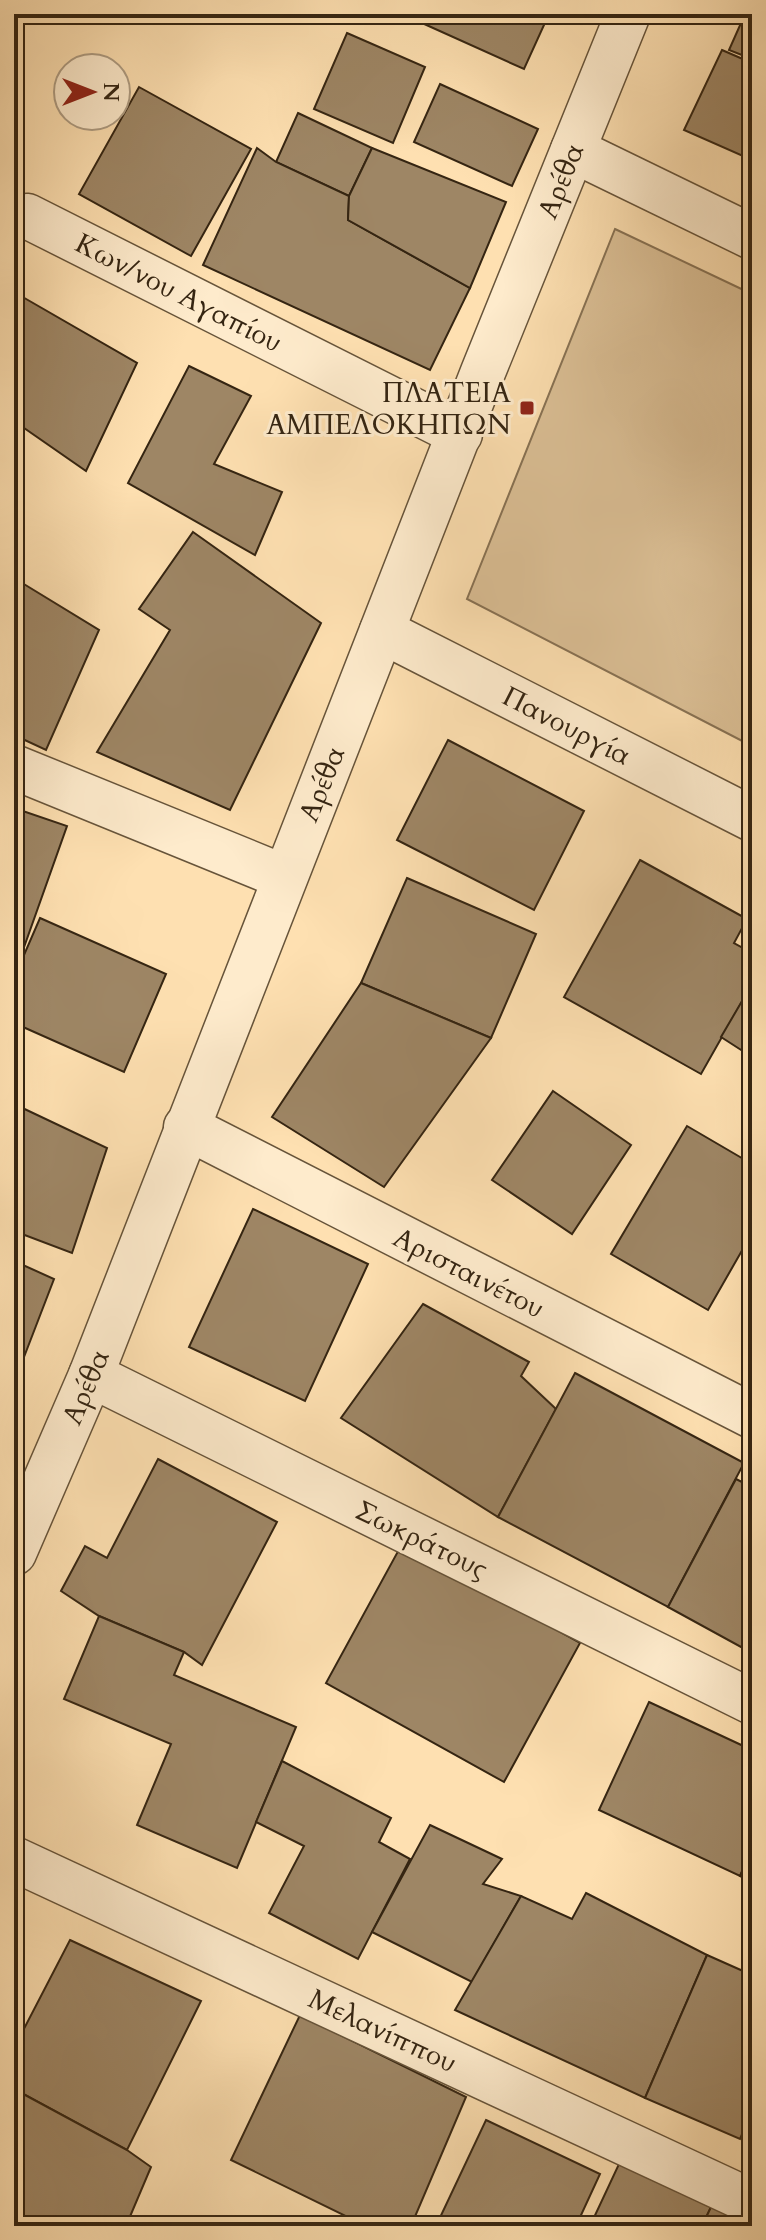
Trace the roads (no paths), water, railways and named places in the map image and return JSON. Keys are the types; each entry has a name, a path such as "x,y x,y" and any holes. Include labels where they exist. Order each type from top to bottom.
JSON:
{"street":[{"name":"Αρέθα","path":"14,1553 91,1375 284,877 628,14"},
{"path":"573,150 752,237"},
{"name":"Κων/νου Αγαπίου","path":"27,216 460,434"},
{"name":"Πανουργία","path":"382,631 752,819"},
{"path":"14,767 284,877"},
{"name":"Αρισταινέτου","path":"186,1127 752,1416"},
{"name":"Σωκράτους","path":"91,1375 752,1702"},
{"name":"Μελανίππου","path":"14,1859 752,2202"}],"place":[{"name":"ΠΛΑΤΕΙΑ ΑΜΠΕΛΟΚΗΠΩΝ","path":"527,408"}]}
